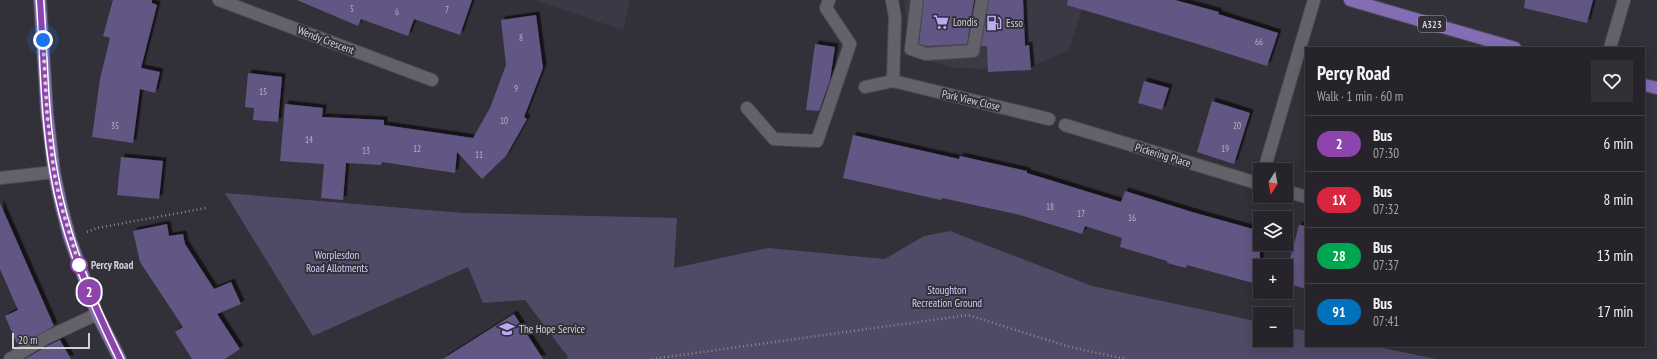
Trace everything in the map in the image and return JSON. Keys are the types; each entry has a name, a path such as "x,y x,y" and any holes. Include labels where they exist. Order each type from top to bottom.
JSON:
{"main road":[{"path":"40,0 47,113 54,172 70,239 97,314 120,359"},
{"name":"A323","path":"1350,0 1512,47"},
{"path":"1645,85 1657,88"}],"street":[{"name":"Wendy Crescent","path":"220,0 432,80"},
{"path":"747,108 774,138 817,141 850,44 826,8 829,0"},
{"path":"892,0 895,18 893,81"},
{"path":"917,0 911,49 926,54 973,51 982,0"},
{"path":"1266,163 1314,0"},
{"path":"1610,47 1624,0"},
{"name":"Park View Close","path":"865,86 893,81 1050,119"},
{"name":"Pickering Place","path":"1065,125 1253,182"},
{"path":"0,178 54,172"},
{"path":"1293,193 1305,197"},
{"path":"10,359 46,338 97,314"}],"path":[{"path":"70,239 97,228 206,208"},
{"path":"652,359 968,315 1070,347 1126,359"}],"shaded area":[{"path":"534,0 630,0 623,30"},
{"path":"904,0 1085,0 1069,50 1035,65 981,69 954,68 914,57 907,50"}],"green space":[{"name":"Stoughton Recreation Ground","path":"225,193 463,213 677,218 674,268 768,248 885,259 924,236 950,231 1092,286 1253,320 1253,347 1293,347 1293,328 1305,331 1305,347 1379,347 1436,359 566,359 568,357 525,300 483,303 468,267 313,336"}],"building":[{"path":"113,0 152,0 152,3 157,5 141,68 160,72 155,93 140,89 133,143 92,137 100,79 110,38 103,36"},
{"path":"297,0 472,0 460,35 414,19 408,36 361,19 358,26"},
{"name":"Londis","path":"924,0 974,0 967,44 927,46 919,44"},
{"name":"Esso","path":"989,0 1023,0 1025,46 1029,45 1031,70 988,72 987,46 981,46"},
{"path":"1068,0 1175,0 1219,12 1218,14 1278,33 1267,66 1067,5"},
{"path":"1525,0 1593,0 1587,23 1524,8"},
{"path":"536,15 543,68 524,117 527,119 506,156 482,179 457,152 455,173 382,162 381,165 346,163 343,200 321,198 324,164 280,161 285,104 323,108 322,117 384,120 384,125 473,138 490,108 506,65 501,20"},
{"path":"815,44 835,47 830,80 819,111 806,110"},
{"path":"248,73 282,77 278,122 253,120 254,108 245,107"},
{"path":"1144,81 1169,88 1162,110 1138,103"},
{"path":"1212,101 1250,113 1234,164 1197,152"},
{"path":"853,135 959,159 960,156 1027,171 1027,173 1121,202 1125,191 1253,229 1253,251 1260,251 1260,259 1253,259 1253,283 1187,265 1186,268 1167,263 1167,261 1120,247 1122,238 1085,226 1082,234 1020,215 942,198 941,200 843,178"},
{"path":"121,157 163,161 159,199 117,195"},
{"path":"0,203 54,326 18,346 5,316 18,310 0,269"},
{"path":"167,224 169,236 183,234 185,244 214,289 231,282 241,304 217,314 240,349 225,359 192,359 175,332 183,327 140,262 133,231"},
{"path":"1299,225 1305,226 1305,289 1293,285 1293,259 1290,259"},
{"name":"The Hope Service","path":"514,314 543,359 443,359"},
{"path":"60,340 71,359 25,359 49,345"}],"bus line":[{"name":"2","path":"40,0 47,113 54,172 61,205 70,239 97,314 120,359"}],"place":[{"name":"Londis","path":"941,22"},
{"name":"Esso","path":"994,23"},
{"name":"Percy Road","path":"79,265"},
{"name":"The Hope Service","path":"507,329"}],"route":[{"path":"43,40 47,113 54,172 70,239 79,265"}],"park label":[{"name":"Worplesdon Road Allotments","path":"337,261"}]}
